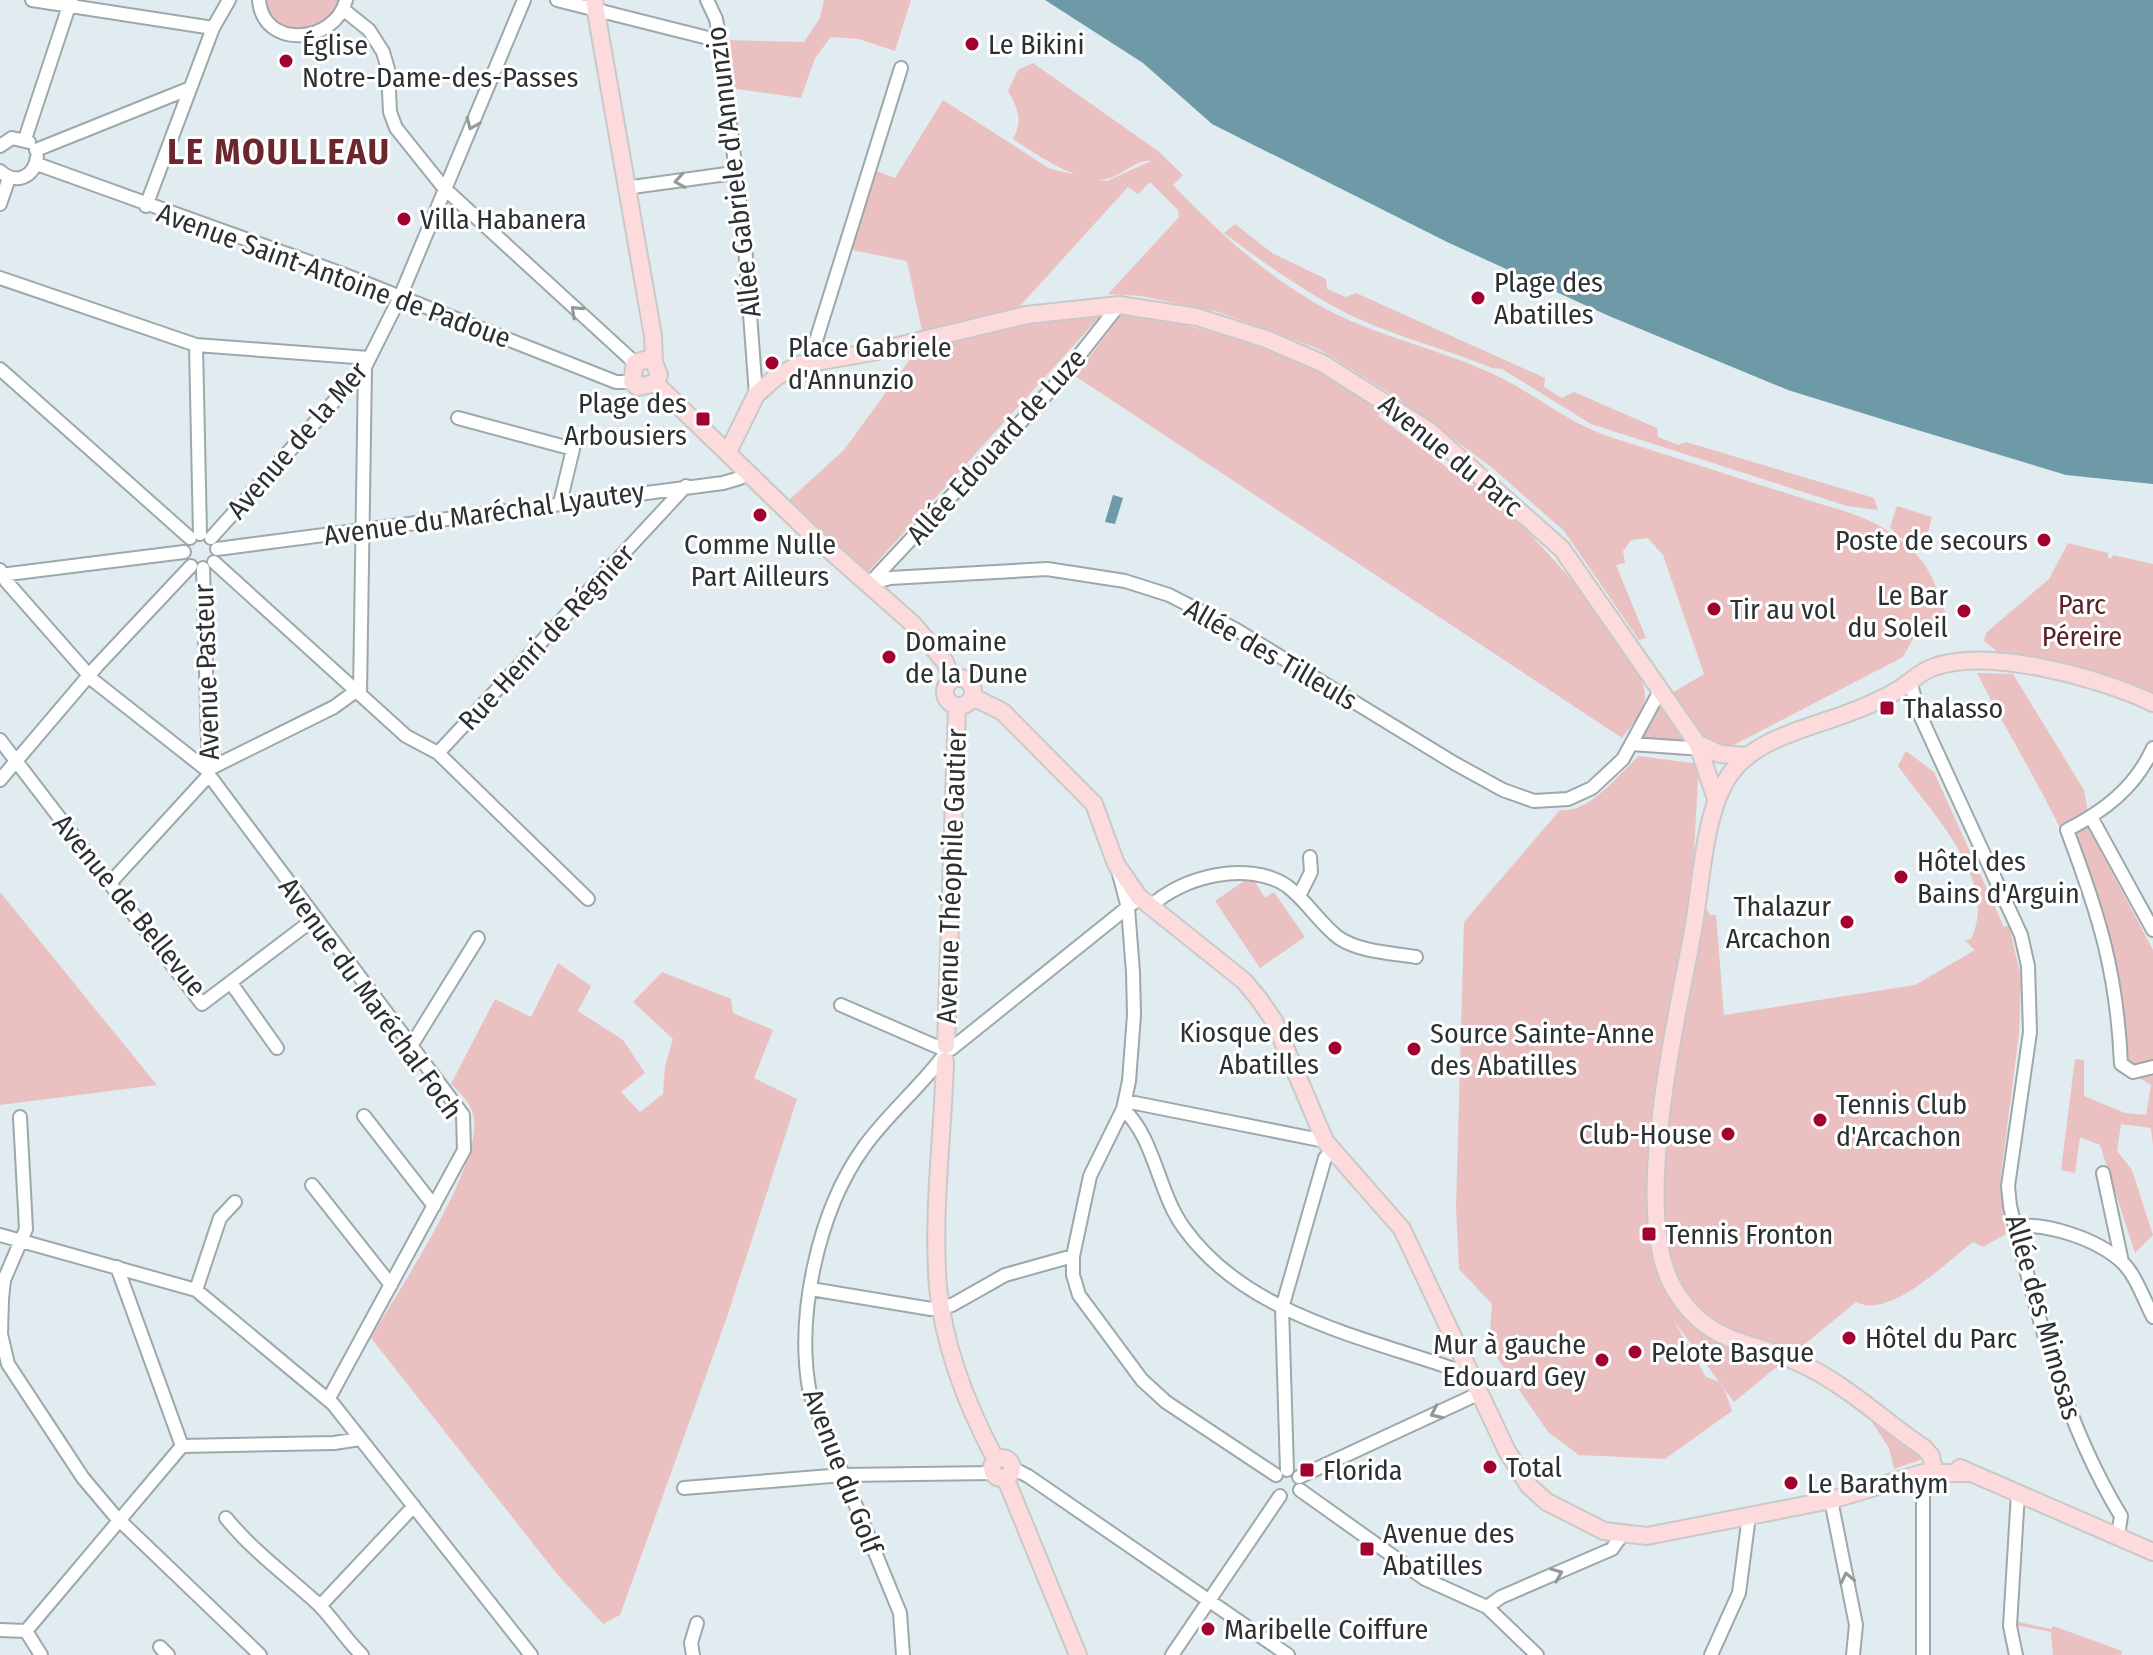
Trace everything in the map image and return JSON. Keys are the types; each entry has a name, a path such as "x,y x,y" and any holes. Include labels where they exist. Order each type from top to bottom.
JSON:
{"main road":[{"path":"595,6 625,188 636,229 655,350 654,362 659,375 655,383 643,388 632,382 635,363 648,359 654,362"},
{"name":"Avenue du Parc","path":"728,452 756,395 776,377 809,363 873,352 1026,315 1119,305 1197,317 1266,339 1359,384 1428,430 1562,549 1707,755 1716,799"},
{"path":"655,383 921,634 945,662 952,680"},
{"path":"1707,755 1747,756 1853,711 1935,666 1956,662 2032,666 2095,679 2153,703"},
{"path":"952,680 967,680 973,689 973,697 967,704 957,706 945,695 946,686 952,680"},
{"path":"973,697 1003,712 1094,804 1116,864 1139,904 1244,981 1259,999 1274,1021 1328,1146 1402,1229 1507,1451 1529,1486 1565,1513 1604,1531 1647,1536 1831,1500 1892,1484 1912,1470 1957,1466 2153,1552"},
{"name":"Avenue Théophile Gautier","path":"957,706 936,1249 941,1307 971,1407 1001,1470 1078,1655"},
{"path":"1707,755 1733,770"},
{"name":"Avenue du Parc","path":"1747,756 1733,770 1716,799 1662,1105 1657,1201 1661,1251 1678,1295 1712,1330 1731,1341 1806,1365 1924,1448 1930,1469"}],"street":[{"path":"32,0 70,3 213,28"},
{"path":"146,206 188,89 213,28 229,0"},
{"path":"259,0 268,23 280,32 305,36 314,36 329,26 345,5 369,30 383,52 388,69 390,112 396,128 444,188 635,363"},
{"name":"Avenue de la Mer","path":"205,540 367,362 400,297 524,0"},
{"path":"557,0 595,6 720,41"},
{"name":"Allée Gabriele d'Annunzio","path":"707,0 716,19 720,41 745,246 756,395"},
{"path":"25,139 70,3"},
{"path":"809,363 901,68"},
{"path":"36,150 188,89"},
{"path":"0,146 12,138 25,139 36,150 37,164 29,175 4,174 0,204"},
{"name":"Avenue Saint-Antoine de Padoue","path":"37,164 400,297 616,382 632,382"},
{"path":"625,188 734,173"},
{"path":"0,278 196,345 367,362 358,693"},
{"name":"Allée Edouard de Luze","path":"869,584 1059,381 1119,305"},
{"path":"0,780 90,676 203,565 205,540 196,345"},
{"path":"0,369 205,540"},
{"path":"458,418 573,449 560,503"},
{"name":"Avenue du Maréchal Lyautey","path":"205,540 364,529 723,483 740,478 747,470"},
{"name":"Rue Henri de Régnier","path":"438,753 686,486"},
{"path":"1,573 184,552 205,540"},
{"path":"184,552 358,693 406,736 438,753 588,899"},
{"name":"Avenue Pasteur","path":"111,882 208,772 203,565"},
{"name":"Allée des Tilleuls","path":"869,584 906,577 1047,569 1125,581 1169,595 1235,629 1466,770 1503,790 1534,801 1568,799 1592,788 1623,759 1661,689"},
{"name":"Avenue du Maréchal Foch","path":"1,573 90,676 208,772 314,919 463,1115 466,1132 464,1150 328,1400"},
{"name":"Allée des Mimosas","path":"1910,681 1919,713 2021,935 2028,966 2030,1032 2008,1186 2015,1226 2071,1415 2093,1470 2121,1516 2118,1535"},
{"path":"208,772 358,693"},
{"name":"Avenue de Bellevue","path":"0,740 202,1004 314,919"},
{"path":"1631,744 1707,755"},
{"path":"2153,748 2127,788 2091,817 2067,830 2100,918 2116,987 2121,1064 2133,1072 2153,1067"},
{"path":"2091,817 2152,926"},
{"path":"1299,896 1311,872 1310,857"},
{"name":"Avenue du Golf","path":"903,1655 900,1613 810,1394 803,1359 811,1289 824,1233 841,1183 865,1145 945,1052 1139,904 1196,881 1224,873 1256,874 1284,884 1340,939 1370,950 1416,957"},
{"path":"1139,904 1134,1015 1124,1105 1090,1176 1073,1256 1073,1275 1079,1295 1142,1380 1166,1402 1291,1478 1425,1579 1487,1607 1537,1655"},
{"path":"411,1046 478,938"},
{"path":"231,983 277,1048"},
{"path":"841,1005 945,1052"},
{"path":"925,1078 933,1078 944,1086"},
{"path":"1124,1105 1328,1146 1282,1308 1292,1497 1280,1496"},
{"path":"1124,1105 1136,1121 1167,1202 1184,1229 1225,1273 1282,1308 1457,1370 1471,1371"},
{"path":"364,1116 434,1206"},
{"path":"20,1117 26,1229 4,1280 1,1334 8,1364 83,1478 120,1521 260,1655"},
{"path":"2103,1173 2122,1262 2153,1317"},
{"path":"312,1185 391,1285"},
{"path":"196,1290 220,1218 235,1202"},
{"path":"2015,1226 2074,1234 2122,1262"},
{"path":"0,1235 196,1290 328,1400 531,1655"},
{"path":"811,1289 931,1309 952,1305 1005,1275 1073,1256"},
{"path":"117,1267 182,1446"},
{"path":"1280,1496 1274,1487 1291,1478 1480,1393"},
{"path":"26,1631 182,1446 334,1443 360,1439"},
{"path":"1923,1655 1930,1469"},
{"path":"684,1488 843,1475 1001,1470 1028,1476 1288,1655"},
{"path":"2016,1655 2010,1626 2018,1493"},
{"path":"1172,1655 1280,1496"},
{"path":"1831,1500 1856,1625 1853,1655"},
{"path":"320,1606 414,1506"},
{"path":"1711,1655 1739,1593 1749,1516"},
{"path":"226,1518 246,1543 320,1606 340,1634 362,1655"},
{"path":"1487,1607 1501,1597 1612,1549 1622,1535"},
{"path":"693,1655 691,1643 697,1623"},
{"path":"0,1630 26,1631"},
{"path":"26,1631 41,1655"}],"green space":[{"path":"264,0 340,0 339,7 314,31 289,28 275,22"},
{"path":"824,0 911,0 895,51 859,39 831,37 815,58 801,98 730,88 723,40 804,42 820,18"},
{"path":"1033,63 1158,151 1183,175 1173,185 1212,223 1274,276 1320,306 1362,326 1491,373 1597,432 1873,522 1916,554 1935,584 1945,612 1932,629 1915,635 1903,657 1724,750 1707,740 1672,693 1704,674 1663,555 1648,538 1631,540 1623,551 1625,563 1616,565 1646,638 1639,640 1564,531 1490,466 1399,399 1319,349 1218,312 1141,296 1108,294 1179,217 1178,210 1150,182 1138,194 1128,187 1011,316 922,331 907,261 852,250 874,170 895,178 943,100 1050,169 1078,175 1056,166 1013,139 1018,115 1008,91 1018,70","holes":["1151,161 1107,181 1097,179 1111,178 1140,162"]},
{"path":"1235,224 1272,253 1326,279 1327,289 1346,297 1356,293 1545,378 1544,387 1562,398 1574,392 1657,428 1658,437 1678,445 1686,442 1874,498 1878,510 1847,506 1591,424 1502,369 1378,327 1342,311 1281,274 1224,233"},
{"path":"1104,312 867,573 789,500 844,450 922,343 1050,318"},
{"path":"1123,313 1225,336 1322,373 1384,406 1378,416 1472,486 1478,481 1575,584 1602,617 1640,675 1645,695 1643,707 1622,738 1075,376"},
{"path":"1897,506 1932,517 1925,544 1900,538 1890,527"},
{"name":"Parc Péreire","path":"2068,543 2108,553 2108,558 2113,555 2153,564 2153,695 2094,671 2004,657 1984,641 1986,633 2049,579"},
{"path":"1977,673 2013,674 2084,790 2092,834 2153,950 2153,1145 2151,1128 2121,1124 2117,1151 2132,1170 2153,1235 2135,1253 2100,1145 2080,1137 2075,1173 2061,1170 2075,1059 2084,1060 2084,1096 2125,1113 2146,1115 2151,1085 2115,1064 2104,970 2081,878 2056,820"},
{"path":"1661,705 1692,745 1642,739"},
{"path":"1906,751 1934,772 2004,927 2009,925 2021,978 2019,1033 2000,1183 2006,1234 1983,1247 1973,1242 1933,1275 1901,1296 1870,1305 1856,1302 1734,1402 1674,1321 1706,1377 1719,1382 1725,1391 1732,1411 1665,1459 1579,1455 1548,1432 1489,1346 1492,1304 1459,1269 1456,1208 1464,922 1560,810 1582,806 1613,782 1639,756 1699,764 1692,884 1710,915 1716,915 1724,1015 1915,985 1975,950 1965,941 1971,939 1977,916 1976,893 1957,847 1898,766"},
{"path":"1251,876 1265,898 1274,892 1305,937 1260,968 1215,901"},
{"path":"0,892 157,1085 0,1105"},
{"path":"558,963 591,986 578,1011 623,1040 645,1073 621,1092 640,1112 663,1094 665,1066 673,1039 633,1002 662,972 731,999 733,1013 773,1030 754,1078 797,1099 727,1317 620,1615 603,1624 557,1574 371,1338 437,1227 466,1163 473,1136 473,1114 467,1101 451,1084 495,999 531,1017"},
{"path":"1872,1422 1917,1452 1920,1460 1894,1469 1889,1448"},
{"path":"2014,1621 2051,1629 2053,1626 2122,1651 2121,1655 2053,1655 2051,1632 2015,1625"}],"water":[{"path":"1045,0 2153,0 2153,484 2066,475 1891,422 1788,390 1609,316 1447,242 1212,124 1143,63"},
{"path":"1113,495 1123,498 1115,524 1105,522"}],"place":[{"name":"Le Bikini","path":"972,44"},
{"name":"Église Notre-Dame-des-Passes","path":"286,61"},
{"name":"Villa Habanera","path":"404,219"},
{"name":"Plage des Abatilles","path":"1478,298"},
{"name":"Place Gabriele d'Annunzio","path":"772,363"},
{"name":"Plage des Arbousiers","path":"703,419"},
{"name":"Comme Nulle Part Ailleurs","path":"760,515"},
{"name":"Poste de secours","path":"2044,540"},
{"name":"Tir au vol","path":"1714,609"},
{"name":"Le Bar du Soleil","path":"1964,611"},
{"name":"Domaine de la Dune","path":"889,657"},
{"name":"Thalasso","path":"1887,708"},
{"name":"Hôtel des Bains d'Arguin","path":"1901,877"},
{"name":"Thalazur Arcachon","path":"1847,922"},
{"name":"Kiosque des Abatilles","path":"1335,1048"},
{"name":"Source Sainte-Anne des Abatilles","path":"1414,1049"},
{"name":"Tennis Club d'Arcachon","path":"1820,1120"},
{"name":"Club-House","path":"1728,1134"},
{"name":"Tennis Fronton","path":"1649,1234"},
{"name":"Hôtel du Parc","path":"1849,1338"},
{"name":"Pelote Basque","path":"1635,1352"},
{"name":"Mur à gauche Edouard Gey","path":"1602,1360"},
{"name":"Total","path":"1490,1467"},
{"name":"Florida","path":"1307,1470"},
{"name":"Le Barathym","path":"1791,1483"},
{"name":"Avenue des Abatilles","path":"1367,1549"},
{"name":"Maribelle Coiffure","path":"1208,1629"}],"district":[{"name":"LE MOULLEAU","path":"279,151"}]}
